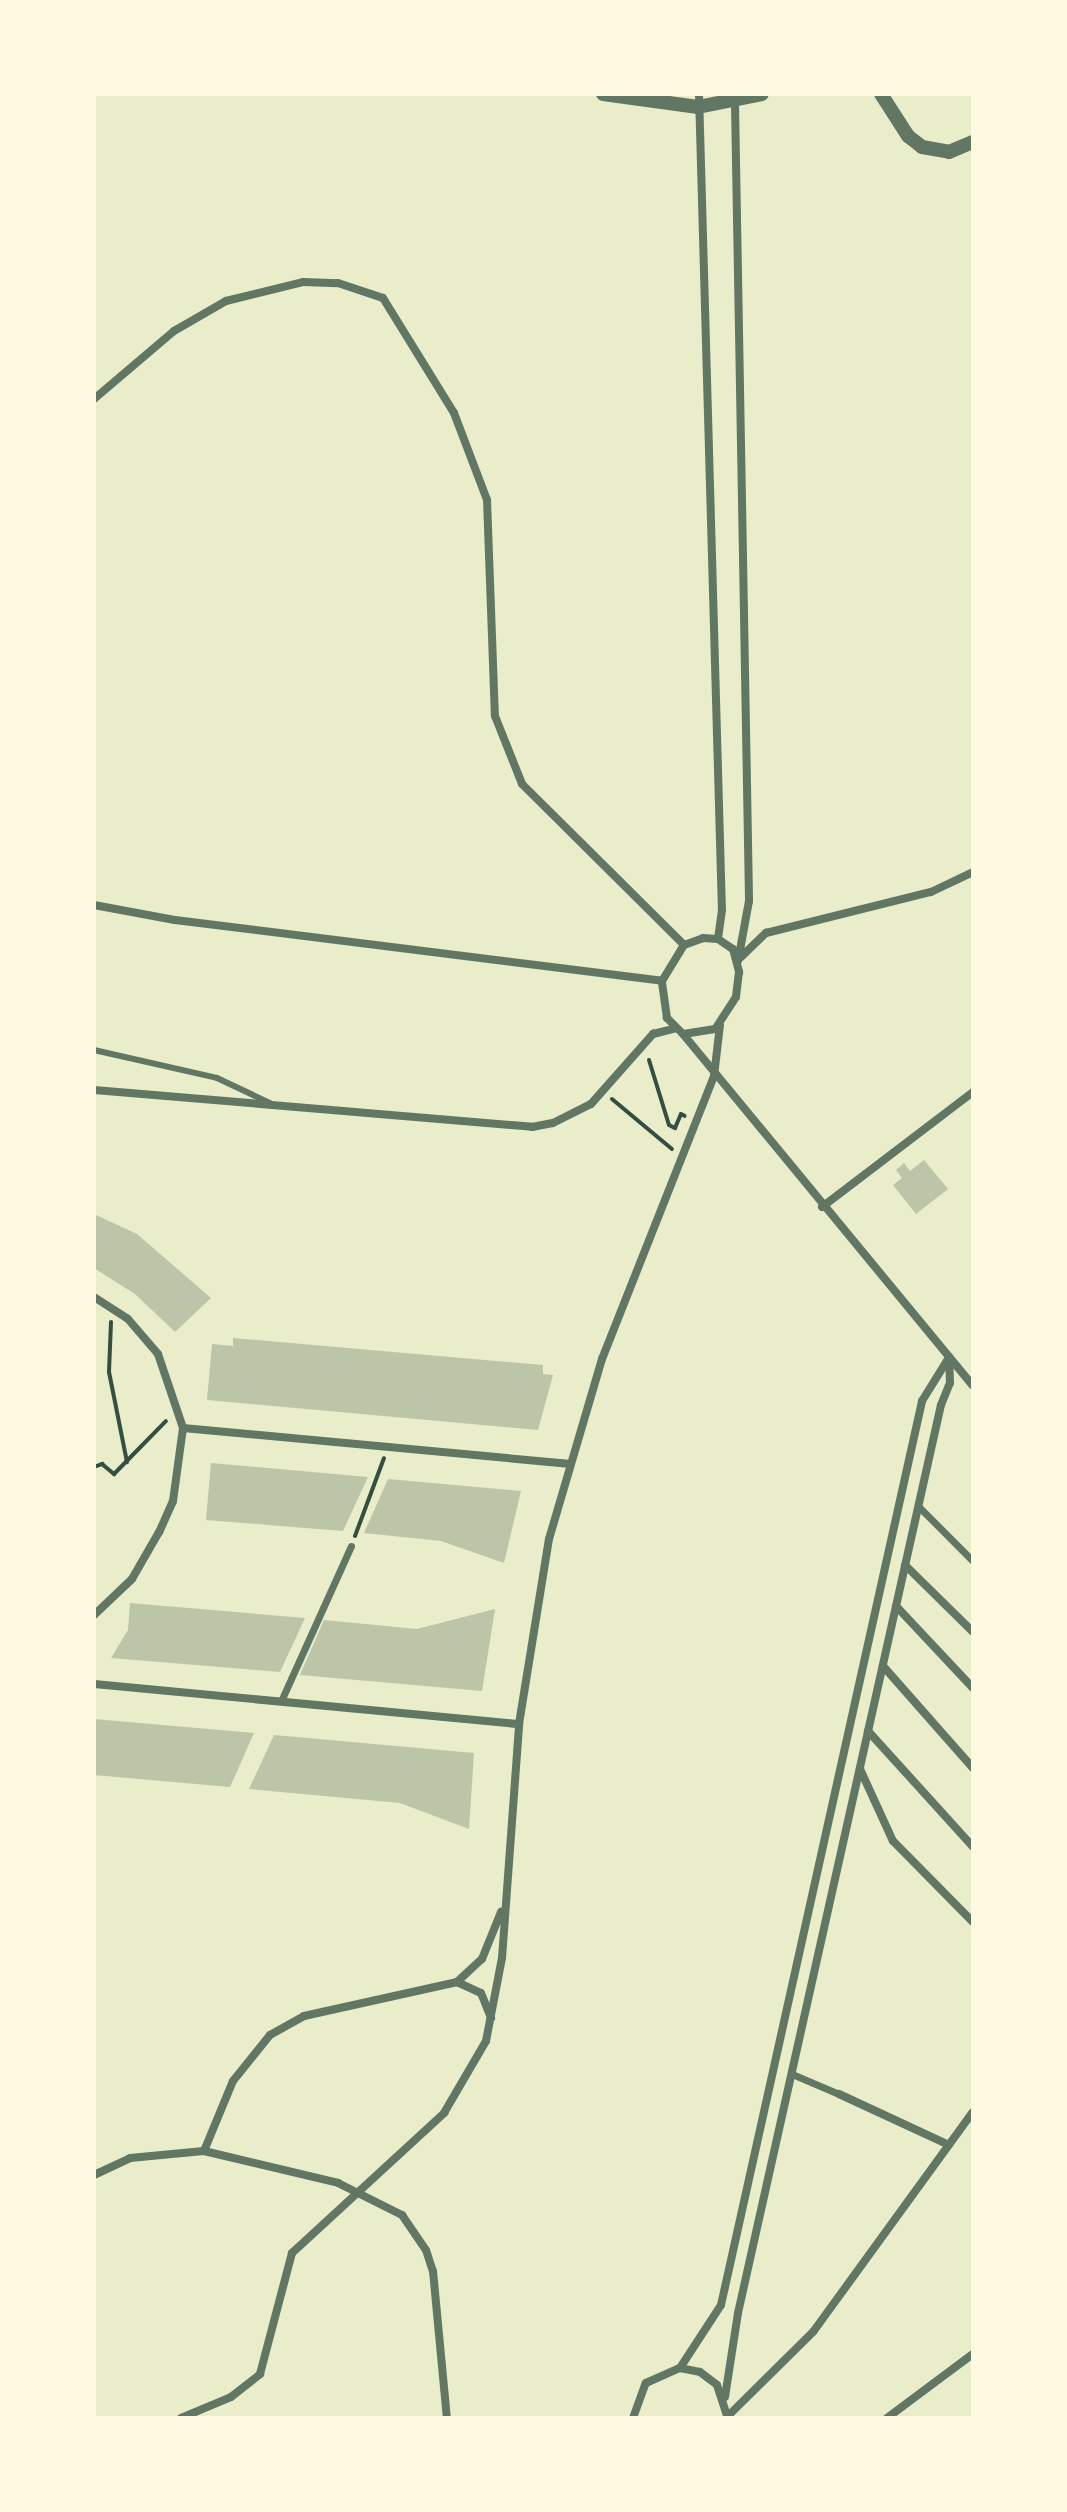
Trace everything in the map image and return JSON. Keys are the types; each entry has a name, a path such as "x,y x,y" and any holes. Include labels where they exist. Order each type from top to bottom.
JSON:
{"street":[{"path":"603,94 735,104 762,94"},
{"path":"881,94 908,136 922,147 949,152 972,142"},
{"path":"699,101 722,910 718,939"},
{"path":"181,2418 231,2397 260,2374 292,2253 362,2192 456,2099 478,2061 491,2018 502,1958 519,1724 542,1570 568,1464 602,1359 714,1076 720,1025 736,997 738,961 749,901 735,104"},
{"path":"94,399 174,331 226,301 303,282 338,283 383,298 454,413 487,500 495,716 522,784 684,945"},
{"path":"738,961 766,933 931,892 973,872"},
{"path":"94,905 205,924 662,981"},
{"path":"720,1025 700,1034 683,1034 673,1029 663,1006 662,981 684,945 718,939 733,949 738,961"},
{"path":"94,1090 532,1127 571,1116 603,1093 653,1034 673,1029"},
{"path":"683,1034 822,1207 949,1357 969,1374 973,1386"},
{"path":"822,1207 973,1092"},
{"path":"94,1297 113,1310 158,1354 179,1408 183,1428 173,1501 159,1532 132,1579 94,1615"},
{"path":"728,2417 725,2397 792,2074 918,1506 950,1383 949,1357"},
{"path":"633,2418 646,2383 680,2368 721,2305 922,1401 949,1357"},
{"path":"183,1428 568,1464"},
{"path":"918,1506 973,1561"},
{"path":"281,1701 351,1546"},
{"path":"905,1565 973,1632"},
{"path":"896,1606 973,1688"},
{"path":"883,1666 973,1768"},
{"path":"94,1684 519,1724"},
{"path":"868,1731 973,1847"},
{"path":"859,1769 893,1841 973,1922"},
{"path":"204,2151 233,2081 278,2030 304,2016 457,1982 482,1959 504,1901"},
{"path":"457,1982 481,1993 491,2018"},
{"path":"792,2074 949,2145"},
{"path":"728,2417 813,2332 973,2112"},
{"path":"94,2175 130,2158 204,2151 362,2192 402,2215 426,2250 441,2321 447,2418"},
{"path":"887,2418 973,2354"},
{"path":"680,2368 707,2376 725,2397"}],"lane":[{"path":"94,1050 217,1078 280,1108"}],"path":[{"path":"639,1050 649,1059 669,1125 675,1128 681,1114 695,1121"},
{"path":"603,1093 683,1155"},
{"path":"113,1310 109,1372 127,1462"},
{"path":"94,1467 102,1464 114,1474 179,1408"},
{"path":"351,1546 387,1448"}],"building":[{"path":"924,1160 948,1189 916,1214 893,1185 902,1178 896,1170 904,1163 910,1171"},
{"path":"94,1214 137,1234 211,1298 175,1332 135,1294 94,1268"},
{"path":"233,1338 543,1365 543,1374 553,1375 538,1430 207,1400 212,1344 233,1346"},
{"path":"211,1463 368,1477 343,1531 206,1520"},
{"path":"388,1479 521,1491 504,1563 441,1541 364,1533"},
{"path":"130,1603 305,1618 280,1672 111,1658 128,1630"},
{"path":"495,1609 482,1691 300,1675 324,1620 417,1629"},
{"path":"94,1719 254,1733 230,1787 94,1775"},
{"path":"274,1735 474,1753 469,1829 400,1803 249,1789"}]}
